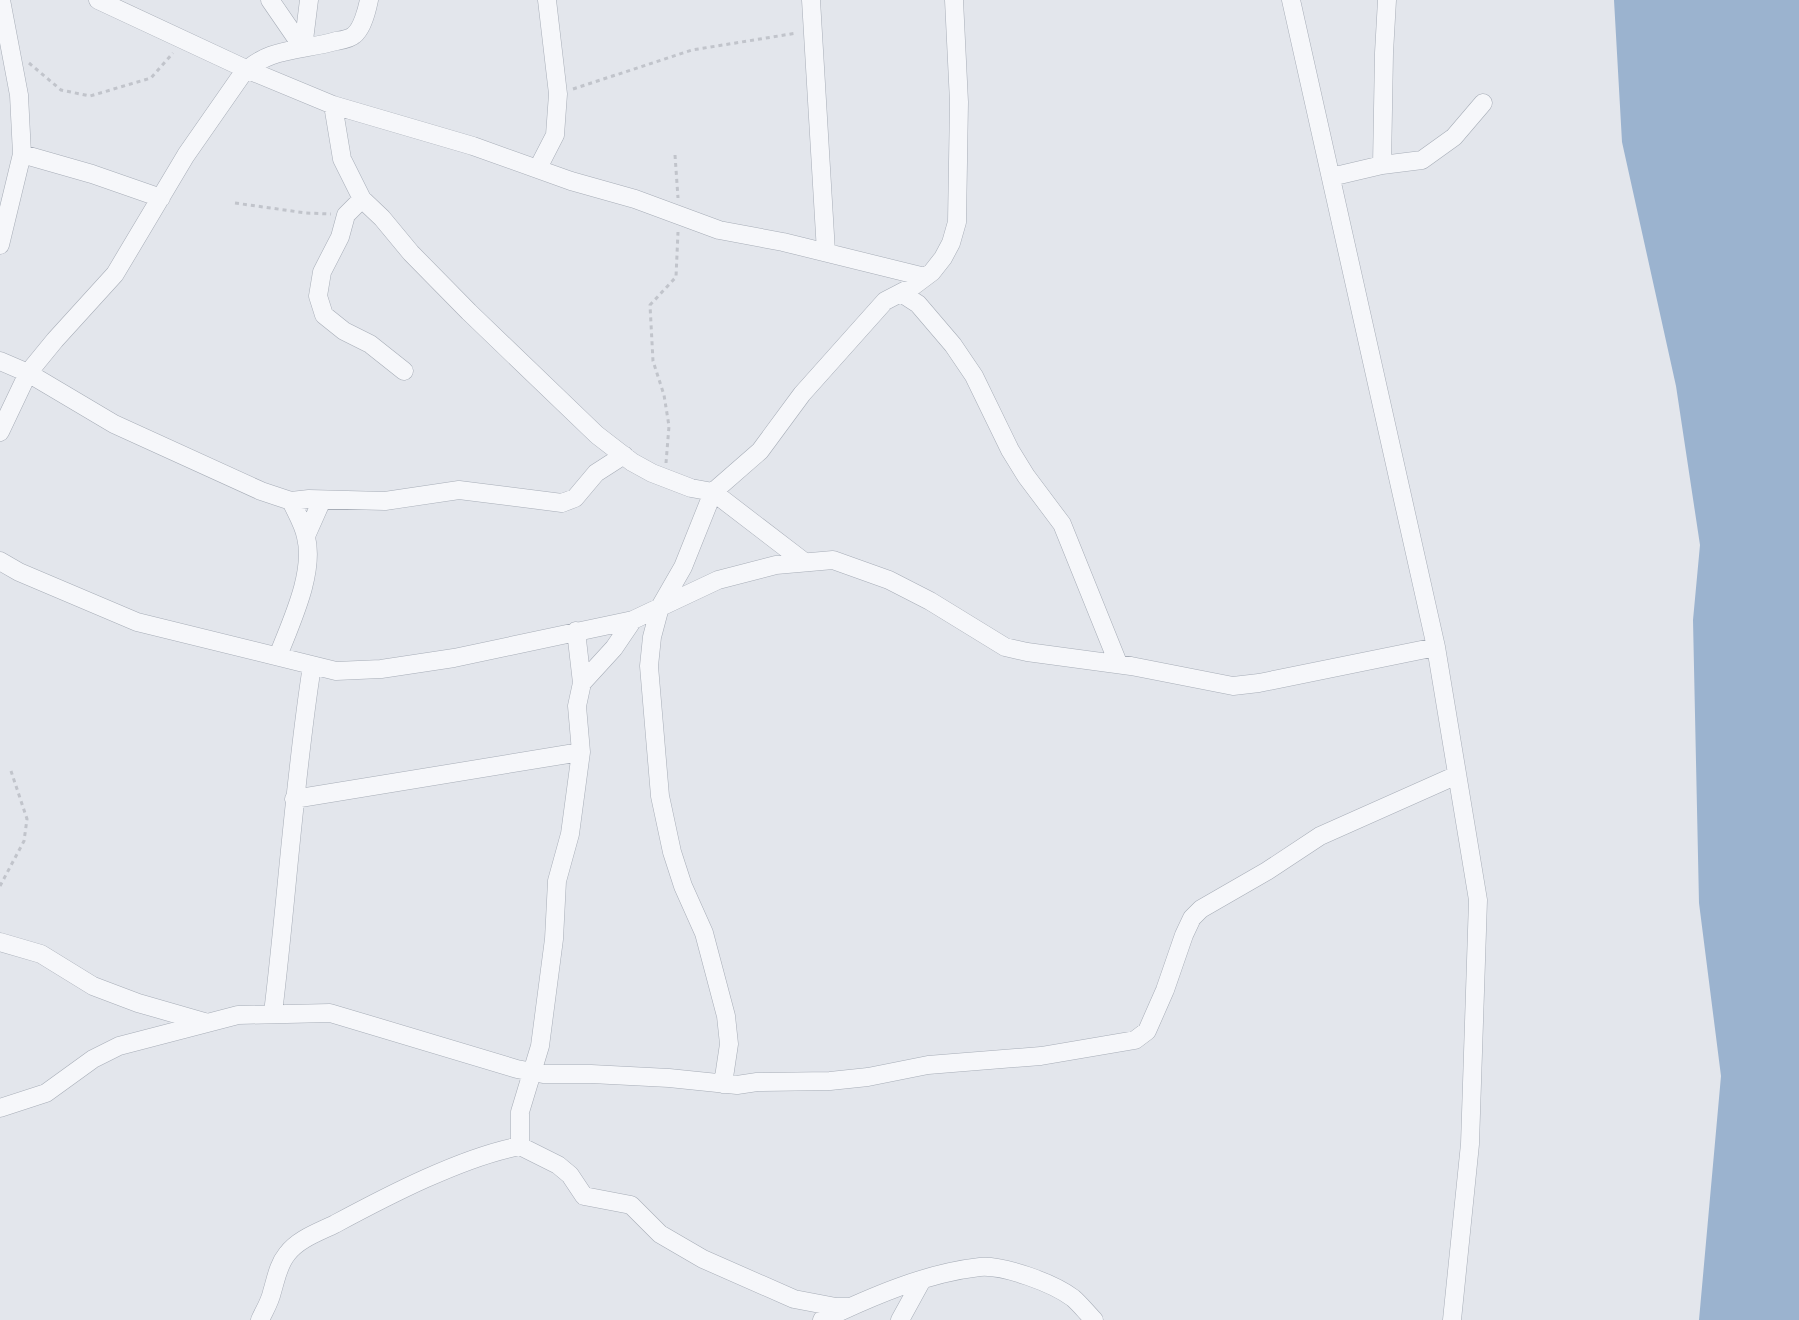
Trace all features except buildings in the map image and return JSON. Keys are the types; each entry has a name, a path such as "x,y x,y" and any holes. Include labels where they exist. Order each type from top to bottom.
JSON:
{"street":[{"path":"0,245 22,154 18,95 1,0"},
{"path":"98,0 246,69 332,105 419,129 719,230 826,252 925,277"},
{"path":"270,0 303,48"},
{"path":"303,48 309,0"},
{"path":"0,432 28,373 55,340 116,274 186,155 246,69 251,64 277,53 322,46 353,37 359,30 368,0"},
{"path":"538,168 555,135 558,94 546,0"},
{"path":"811,0 826,252"},
{"path":"723,1084 729,1044 726,1016 704,933 672,852 660,796 649,666 652,637 660,607 683,567 714,492 760,451 825,366 856,335 885,301 925,277 944,258 957,222 959,102 954,0"},
{"path":"1291,0 1436,647 1478,900 1470,1144 1452,1320"},
{"path":"1382,165 1387,0"},
{"path":"1331,177 1382,165 1422,160 1436,152 1454,137 1483,103"},
{"path":"332,105 342,159 362,200 382,218 411,253 468,312 597,435 652,473 691,488 714,492 803,561"},
{"path":"22,154 92,174 161,198"},
{"path":"362,200 346,215 340,237 322,272 318,296 324,315 344,331 370,344 404,371"},
{"path":"900,293 918,304 953,345 974,376 992,415 1022,470 1062,524 1118,663"},
{"path":"0,361 28,373 114,424 262,491 291,501 385,501 459,490 562,503 575,498 596,473 624,455"},
{"path":"306,536 322,500"},
{"path":"278,656 300,597 309,558 306,536 291,501"},
{"path":"0,561 18,572 137,622 336,671 381,669 454,658 633,620 718,580 803,561 833,560 861,568 930,601 1005,647 1027,652 1118,663 1233,686 1436,647"},
{"path":"582,683 614,648 633,620"},
{"path":"520,1146 520,1112 540,1046 554,939 557,881 570,834 581,752 577,706 582,683 576,631"},
{"path":"273,1014 294,798 312,666"},
{"path":"294,798 581,752"},
{"path":"0,1108 46,1093 93,1059 119,1046 238,1015 330,1013 531,1072 669,1078 723,1084 830,1081 868,1077 928,1065 1041,1056 1135,1040 1147,1031 1165,990 1184,935 1192,918 1201,909 1267,871 1320,836 1457,775"},
{"path":"0,942 41,954 93,986 138,1003 206,1023"},
{"path":"260,1320 272,1294 277,1271 287,1253 300,1241 374,1203 447,1171 503,1149 520,1146 558,1165 570,1175 584,1196 631,1205 660,1234 703,1259 794,1299 836,1307 849,1307"},
{"path":"822,1320 878,1294 922,1280 981,1267 1020,1274 1049,1285 1072,1298 1094,1320"},
{"path":"900,1320 922,1280"}],"path":[{"path":"558,94 692,50 813,31"},
{"path":"10,49 61,90 90,96 151,78 186,40"},
{"path":"675,155 679,215 676,277 650,305 649,320 653,361 664,395 669,426 666,461 675,481"},
{"path":"235,204 306,213 346,215"},
{"path":"0,886 24,841 27,820 12,772"}],"water":[{"path":"1614,0 1799,0 1799,1320 1699,1320 1721,1076 1699,903 1693,620 1700,545 1676,386 1622,142"}]}
